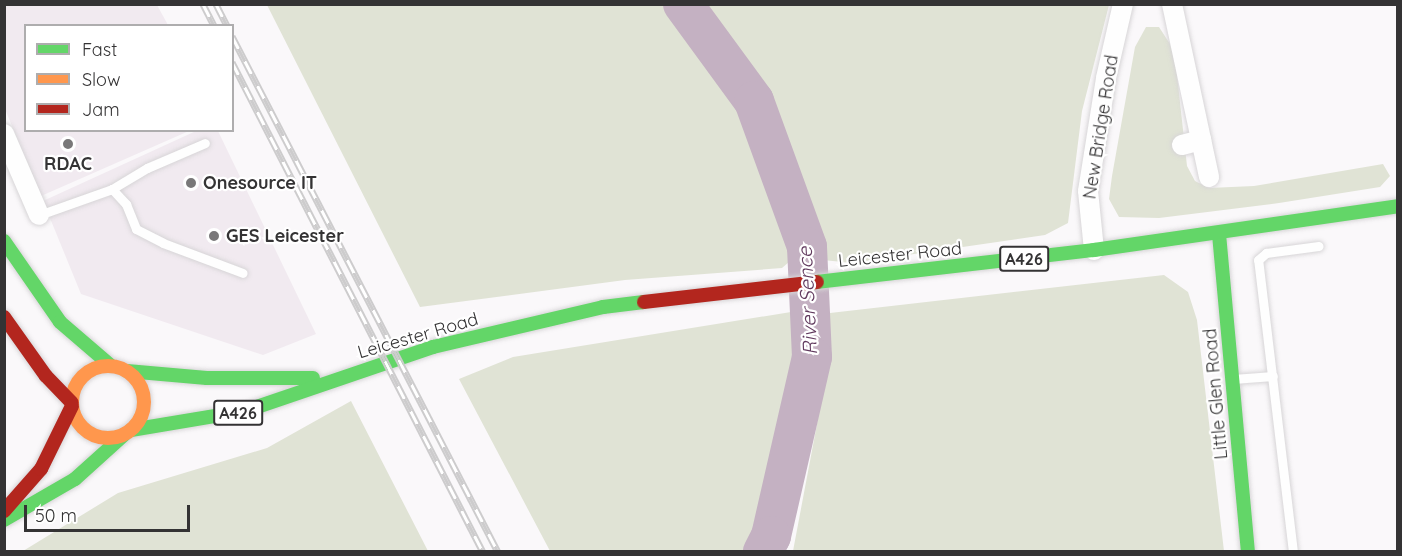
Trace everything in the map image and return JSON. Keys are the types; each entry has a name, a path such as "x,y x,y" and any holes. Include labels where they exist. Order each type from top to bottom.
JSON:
{"main road":[{"name":"Leicester Road","path":"128,432 222,417 433,347 603,307 1094,250 1219,234 1398,206"},
{"name":"Little Glen Road","path":"1219,234 1248,552"},
{"path":"4,241 60,322 110,365 127,371 136,378 144,399 138,422 75,479 4,520"},
{"path":"4,317 46,376 72,405 82,427 102,438 128,432"},
{"path":"4,511 41,469 72,405 73,391 87,372 110,365"},
{"name":"Leicester Road","path":"127,371 239,379 340,378"}],"street":[{"name":"New Bridge Road","path":"1094,250 1088,191 1107,78 1123,4"},
{"path":"1170,5 1192,142 1209,177"},
{"path":"4,134 39,215"}],"lane":[{"path":"39,215 112,189 147,168 205,143"},
{"path":"112,189 126,204 136,229 243,273"},
{"path":"1293,552 1258,260 1266,253 1319,246"},
{"path":"1233,379 1273,376"}],"shaded area":[{"path":"4,5 157,5 167,24 24,24 24,132 187,132 41,196 5,109"},
{"path":"267,5 671,5 752,107 803,250 782,268 625,280 420,307"},
{"path":"706,5 1109,5 1082,111 1068,223 1045,235 852,263 823,260 777,124"},
{"path":"1146,27 1159,27 1170,44 1176,66 1187,166 1195,181 1209,188 1254,186 1383,164 1390,176 1380,187 1279,203 1159,218 1119,217 1109,199 1112,176 1135,47"},
{"path":"194,132 218,132 316,334 263,355 81,294 43,201"},
{"path":"1164,275 1188,292 1197,320 1224,551 793,551 817,424 830,313"},
{"path":"791,312 800,317 804,342 791,379 761,551 550,551 459,379 513,357"},
{"path":"351,401 428,551 23,551 118,493 267,448"}],"waterway":[{"name":"River Sence","path":"683,4 754,101 807,247 812,357 771,536 763,552"}],"railway":[{"path":"203,4 213,24"},
{"path":"216,4 226,24"},
{"path":"234,40 498,552"},
{"path":"234,66 483,552"}],"traffic: fast":[{"path":"817,282 1094,250 1398,206"},
{"path":"1219,234 1248,552"},
{"path":"4,241 60,322 110,365"},
{"path":"131,430 245,411 433,347 603,307 644,302"},
{"path":"127,371 207,378 313,378"},
{"path":"4,520 75,479 125,434"}],"traffic: slow":[{"path":"101,366 115,366 134,376 144,395 144,402 144,409 134,428 115,438 101,438 82,428 72,409 72,395 82,376 101,366"}],"traffic: jam":[{"path":"644,302 817,282"},
{"path":"4,317 46,376 72,403"},
{"path":"4,511 41,469 72,406"}],"place":[{"name":"RDAC","path":"68,144"},
{"name":"Onesource IT","path":"191,183"},
{"name":"GES Leicester","path":"214,236"}]}
